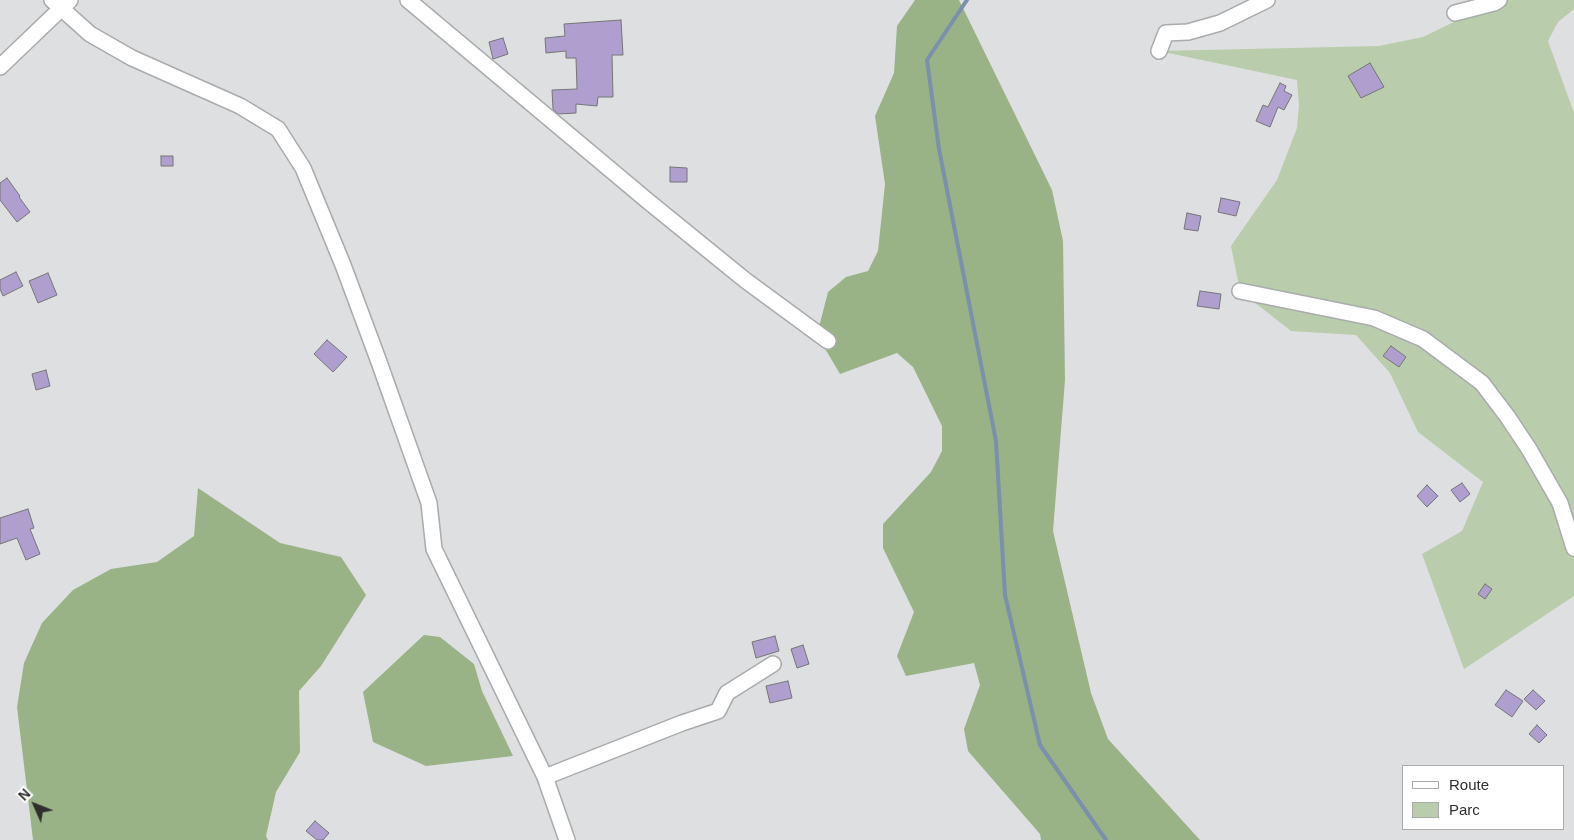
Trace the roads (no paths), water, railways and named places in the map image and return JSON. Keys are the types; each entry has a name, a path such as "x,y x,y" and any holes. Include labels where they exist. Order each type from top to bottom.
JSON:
{"street":[{"path":"408,0 745,280 828,340"},
{"path":"1159,51 1166,33 1188,32 1220,23 1267,0"},
{"path":"1455,12 1494,3 1499,0"},
{"path":"0,67 61,3 90,34 132,58 240,106 278,129 303,168 346,274 429,503 434,549 545,777 567,840"},
{"path":"1240,292 1374,318 1423,339 1482,383 1529,449 1560,503 1574,548"},
{"path":"545,777 682,723 718,711 727,693 773,664"}],"waterway":[{"path":"967,0 927,60 939,149 996,441 1005,595 1040,745 1106,840"}]}
